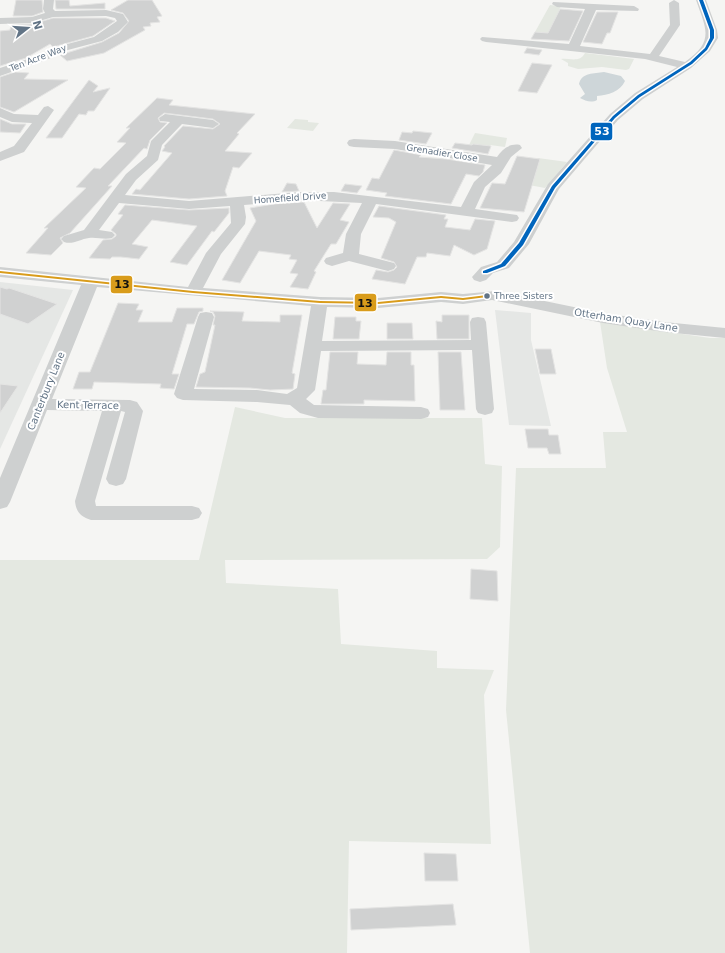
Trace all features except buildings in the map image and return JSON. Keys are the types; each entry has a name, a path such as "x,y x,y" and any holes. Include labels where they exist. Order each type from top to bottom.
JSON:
{"street":[{"path":"49,0 48,9 52,14"},
{"path":"499,285 492,277 476,280 474,291 499,285 553,187 599,133 628,104 687,66 704,52 712,38 712,30 701,0"},
{"path":"106,13 112,8 112,3"},
{"path":"557,4 634,9"},
{"path":"546,54 578,58 578,49 592,6"},
{"path":"652,57 674,28 674,8 663,12"},
{"name":"Ten Acre Way","path":"0,21 33,20 52,14 106,13 119,16 122,19 122,24 98,39 60,49 47,56 0,72"},
{"path":"486,39 652,57 687,66"},
{"path":"0,112 12,118 44,115 19,149 0,157"},
{"path":"90,233 131,177 153,157 156,144 172,119 213,124"},
{"name":"Grenadier Close","path":"354,143 382,149 501,162"},
{"path":"466,212 479,185 496,170 506,154 515,148"},
{"name":"Homefield Drive","path":"115,198 189,205 309,196 372,199 512,218"},
{"path":"351,256 350,250 358,224 372,199"},
{"path":"193,292 214,253 238,224 239,217 236,202"},
{"path":"69,239 90,233 107,235"},
{"path":"332,260 351,256 358,260 388,266"},
{"name":"Otterham Quay Lane","path":"0,272 193,292 320,302 378,303 441,298 463,299 499,285 527,302 611,319 664,327 725,333"},
{"name":"Otterham Quay Lane","path":"441,298 448,291 476,280"},
{"name":"Canterbury Lane","path":"0,502 91,281"},
{"path":"206,317 183,394 257,396 286,400 294,399 302,395 306,390 320,302"},
{"path":"478,322 486,408"},
{"path":"312,346 480,345"},
{"path":"294,399 305,408 316,411 421,413"},
{"name":"Kent Terrace","path":"41,404 130,406 134,410 116,479"},
{"path":"113,406 85,501 86,508 90,513 192,513"}],"shaded area":[{"path":"550,5 561,6 559,10 568,35 535,32"},
{"path":"585,53 634,59 629,69 626,70 602,67 578,69 568,66 568,63 561,59 578,59"},
{"path":"604,72 621,76 625,81 623,85 609,94 597,96 597,100 595,101 588,101 580,98 585,94 579,84 583,77 589,74"},
{"path":"295,119 319,123 313,131 287,128"},
{"path":"475,133 507,138 505,147 490,145 485,152 484,145 469,145"},
{"path":"538,158 567,162 545,188 529,185 532,184 534,180 531,179"},
{"path":"0,282 73,290 0,449"},
{"path":"495,310 531,313 531,340 551,426 509,425"},
{"path":"600,322 710,338 725,338 725,953 530,953 506,710 516,468 606,468 603,432 627,432 607,368"},
{"path":"235,407 285,418 482,418 485,464 502,466 500,547 487,559 225,560 226,583 338,589 341,644 437,651 437,668 494,670 484,695 491,844 349,841 347,953 0,953 0,560 199,560"}],"transit line":[{"name":"53","path":"485,272 503,265 521,244 553,187 614,117 639,96 691,63 706,49 712,38 712,30 701,0"},
{"name":"13","path":"0,272 193,292 320,302 378,303 441,297 463,299 487,296"}],"place":[{"name":"Three Sisters","path":"487,296"}]}
